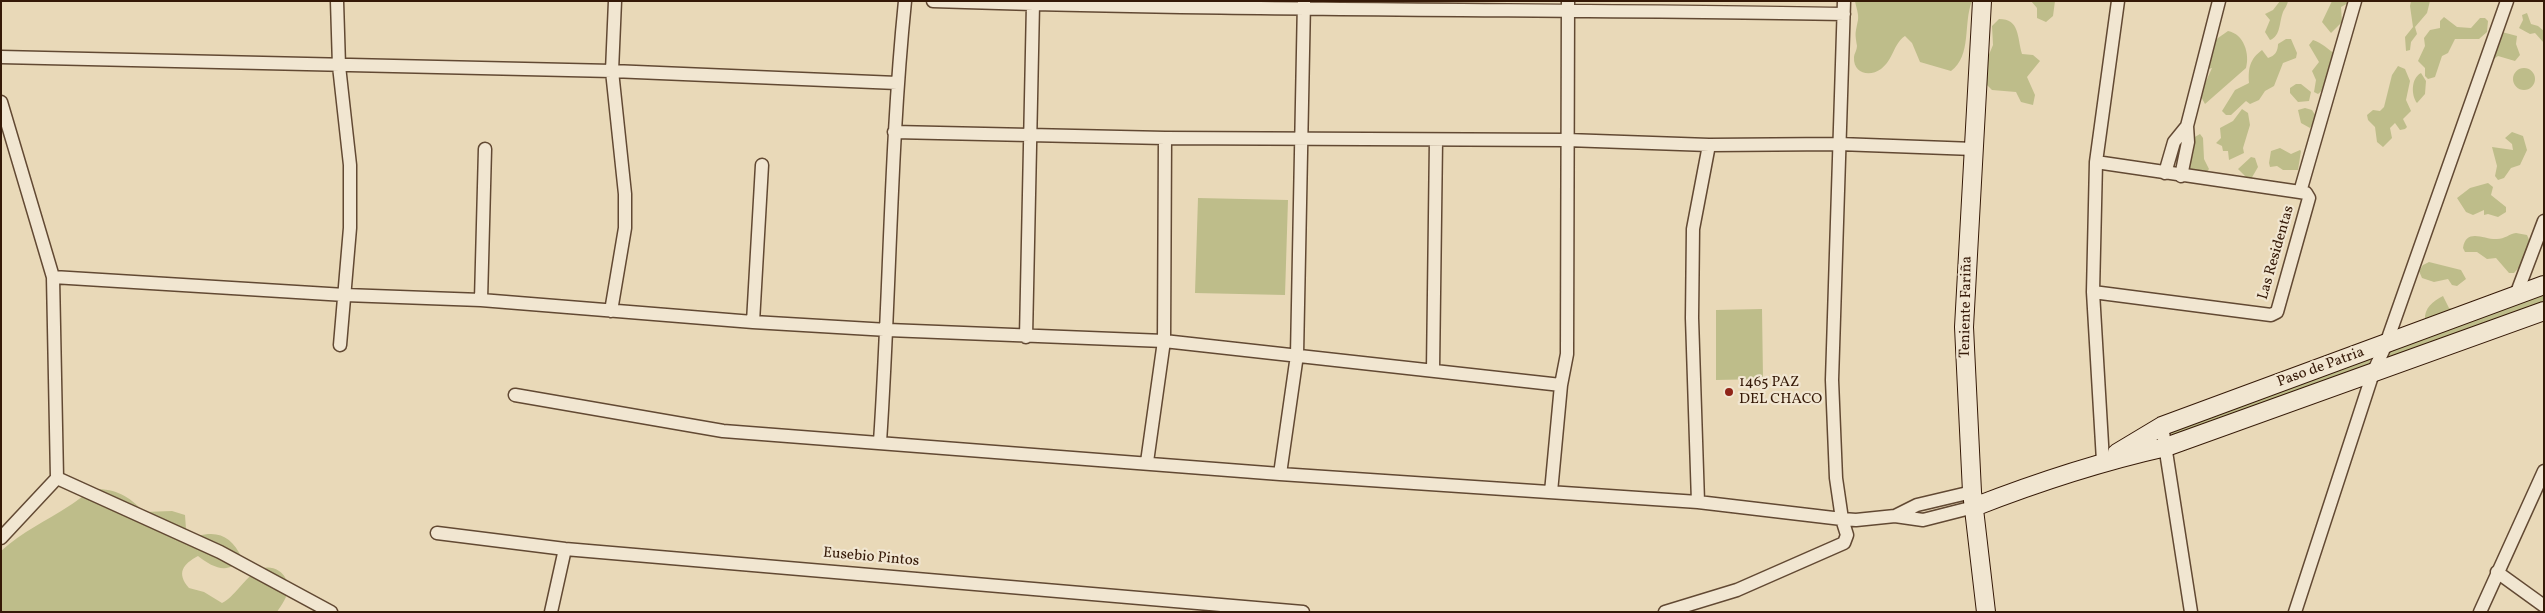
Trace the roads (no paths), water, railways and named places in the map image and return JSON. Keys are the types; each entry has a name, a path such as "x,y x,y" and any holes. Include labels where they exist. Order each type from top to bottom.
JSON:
{"street":[{"path":"337,1 339,66 350,165 350,228 340,345"},
{"path":"611,311 625,228 625,203 612,71 615,1"},
{"path":"880,442 888,330 894,132 905,1"},
{"path":"933,1 1033,4 1568,5 1844,14"},
{"path":"1665,612 1737,590 1844,543 1847,535 1842,519 1836,478 1832,380 1844,1"},
{"name":"Teniente Fariña","path":"1982,1 1964,327 1973,499 1986,612"},
{"path":"2103,461 2094,292 2096,162 2118,1"},
{"path":"2181,176 2188,142 2187,126 2219,1"},
{"name":"Las Residentas","path":"2094,292 2274,314 2277,312 2309,198 2306,193 2300,192 2355,1"},
{"path":"2295,612 2373,373 2386,344 2507,1"},
{"path":"1026,337 1033,4"},
{"path":"1280,474 1297,355 1304,4"},
{"path":"1551,492 1561,385 1568,354 1568,5"},
{"path":"1,57 612,71 897,82"},
{"path":"1,102 53,277 57,478 1,538"},
{"path":"2165,173 2174,142 2187,126"},
{"path":"894,132 1164,138 1300,137 1567,140 1709,146 1839,144 1974,148"},
{"path":"1147,462 1164,341 1164,138"},
{"path":"1433,370 1436,140"},
{"path":"1698,502 1692,318 1693,229 1709,146"},
{"path":"481,300 485,149"},
{"path":"2096,162 2300,192"},
{"path":"753,322 762,165"},
{"path":"2516,295 2544,221"},
{"path":"53,277 344,295 481,300 753,322 888,330 1164,341 1561,385"},
{"name":"Paso de Patria","path":"2103,461 2162,426 2544,286"},
{"name":"Paso de Patria","path":"1973,499 2040,481 2103,461 2166,447 2544,311"},
{"path":"515,395 723,431 1147,462 1280,474 1698,502 1856,520 1895,516 1923,520 1973,499"},
{"path":"2162,426 2191,612"},
{"path":"2480,612 2544,470"},
{"path":"57,478 220,552 331,612"},
{"name":"Eusebio Pintos","path":"437,533 564,548 1303,612"},
{"path":"551,612 564,548"},
{"path":"2497,572 2544,606"}],"place":[{"name":"1465 PAZ DEL CHACO","path":"1729,392"}]}
